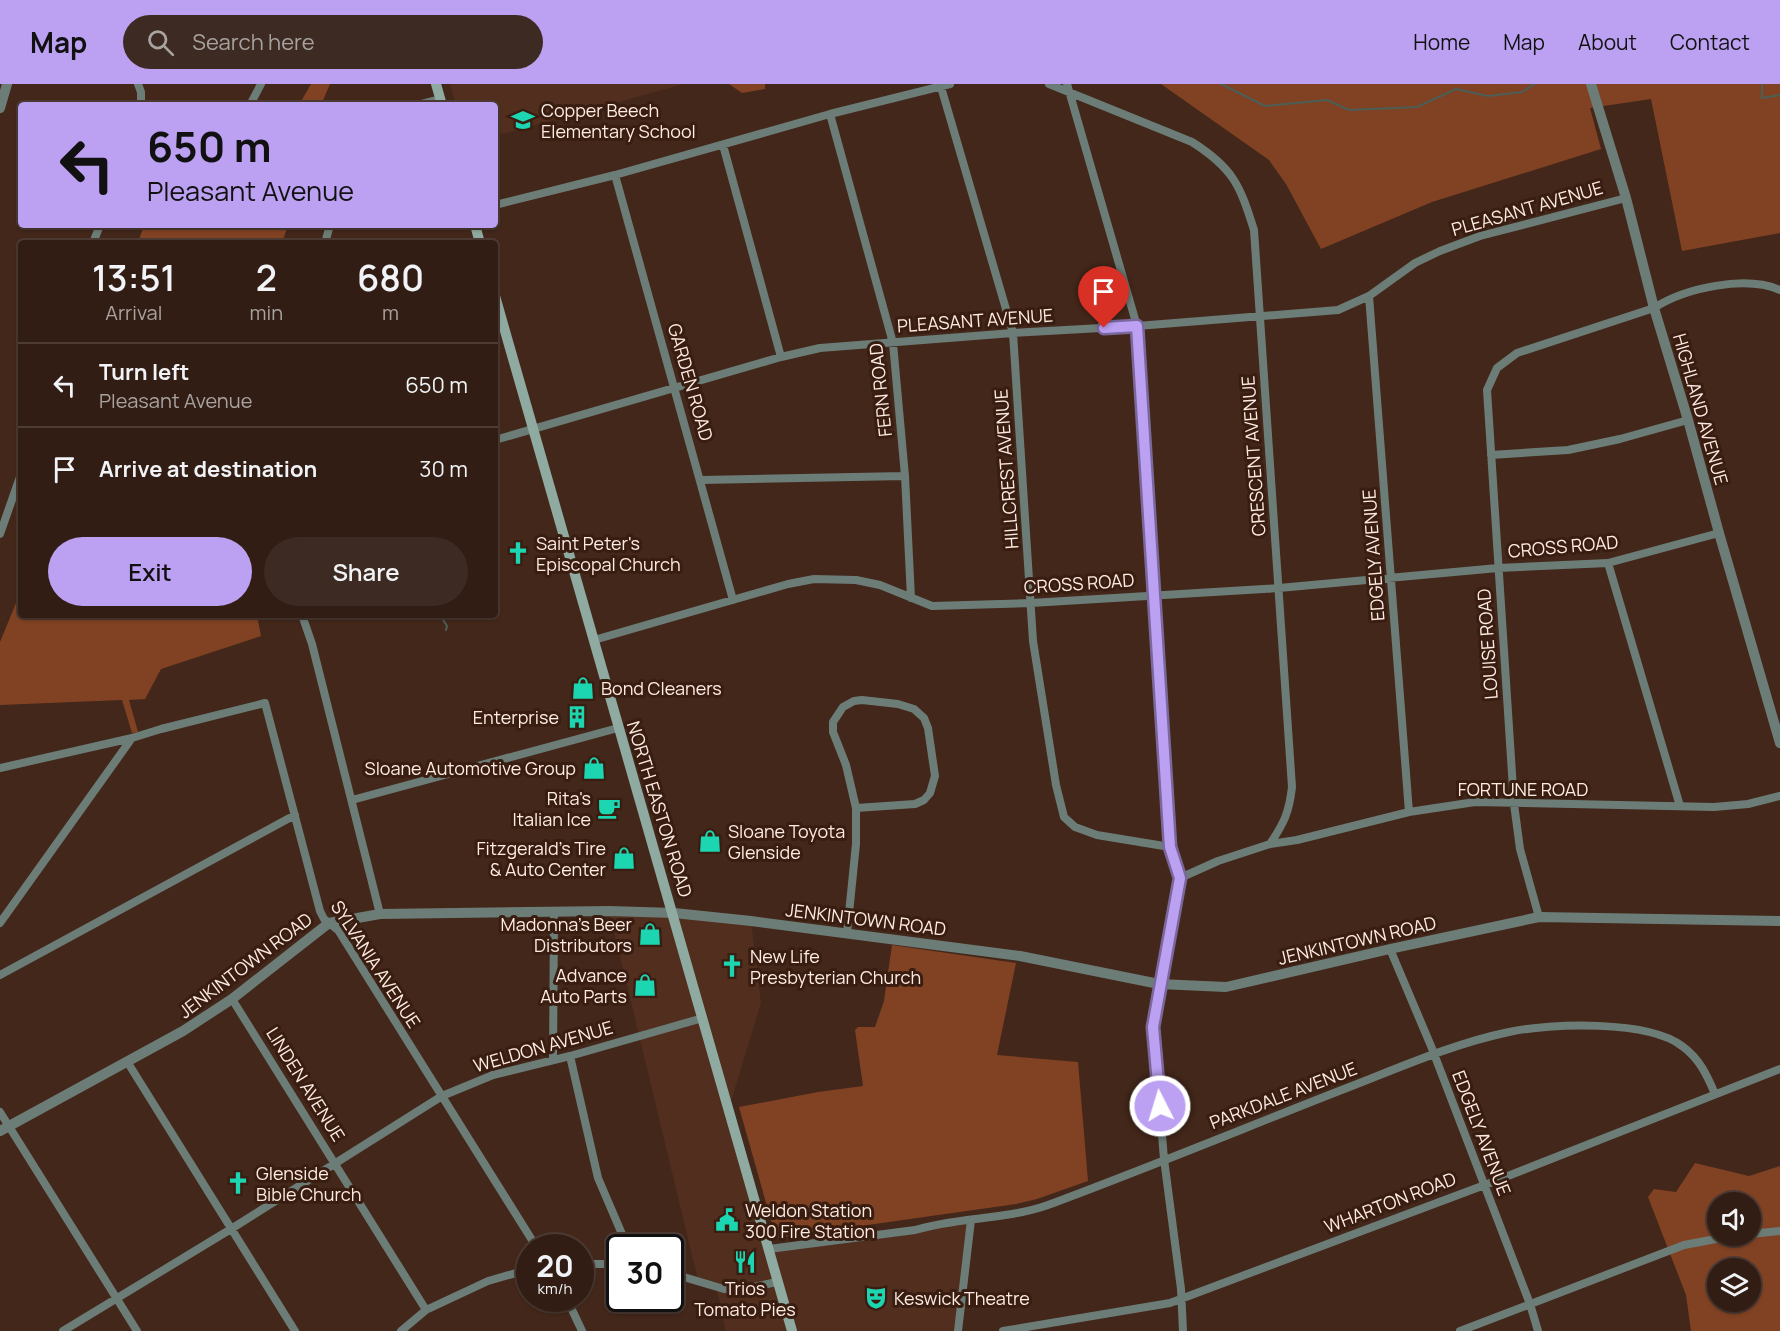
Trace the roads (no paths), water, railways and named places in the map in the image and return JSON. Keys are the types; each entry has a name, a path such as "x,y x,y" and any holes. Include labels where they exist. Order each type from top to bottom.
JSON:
{"main road":[{"path":"436,84 441,102"},
{"name":"NORTH EASTON ROAD","path":"498,307 618,728 674,913 792,1331"}],"street":[{"path":"0,108 7,84"},
{"path":"138,84 141,102"},
{"path":"252,102 261,84"},
{"name":"CRESCENT AVENUE","path":"1049,84 1068,88 1192,142 1212,155 1228,170 1242,192 1254,230 1292,787 1290,810 1285,823 1270,844"},
{"name":"HIGHLAND AVENUE","path":"1591,84 1626,198 1654,308 1780,743"},
{"path":"498,204 615,175 830,114 946,85"},
{"name":"HILLCREST AVENUE","path":"946,85 1013,333 1033,640 1056,785 1065,817 1076,827 1097,835 1170,847"},
{"path":"1068,88 1137,326 1170,847 1180,878 1153,1027 1164,1160 1183,1331"},
{"name":"FERN ROAD","path":"830,114 893,343 905,476 911,598"},
{"path":"723,145 781,357"},
{"name":"GARDEN ROAD","path":"615,175 733,600"},
{"name":"PLEASANT AVENUE","path":"498,439 781,357 820,348 1338,310 1369,296 1415,263 1440,251 1480,236 1626,198"},
{"path":"1654,308 1665,301 1737,282 1780,290"},
{"name":"EDGELY AVENUE","path":"1369,296 1410,812"},
{"name":"LOUISE ROAD","path":"1539,917 1520,849 1514,804 1487,390 1497,368 1517,353 1654,308"},
{"path":"1491,454 1568,450 1620,440 1688,420"},
{"path":"701,480 905,476"},
{"path":"0,534 18,483"},
{"name":"CROSS ROAD","path":"594,640 814,579 856,580 880,585 932,606 1031,603 1279,588 1498,568 1608,563 1719,533"},
{"path":"1608,563 1680,806"},
{"path":"303,618 312,644 380,914"},
{"path":"847,933 856,844 856,808 846,765 833,732 833,722 843,707 854,701 898,704 914,709 924,718 928,728 935,776 930,793 924,800 915,804 856,808"},
{"name":"SYLVANIA AVENUE","path":"132,738 265,703 320,911 324,919 338,930 528,1234"},
{"path":"352,800 618,728"},
{"path":"0,768 132,738"},
{"path":"0,923 132,738"},
{"name":"FORTUNE ROAD","path":"1270,844 1297,840 1410,812 1475,802 1714,807 1748,804 1780,796"},
{"path":"0,975 295,814"},
{"path":"1180,878 1218,861 1270,844"},
{"path":"554,912 554,1060"},
{"name":"JENKINTOWN ROAD","path":"4,1129 183,1031 232,999 329,923 380,914 674,913 1020,956 1159,984 1226,987 1539,917 1780,921"},
{"name":"EDGELY AVENUE","path":"1390,949 1434,1054 1530,1304 1538,1331"},
{"name":"LINDEN AVENUE","path":"232,999 426,1310"},
{"name":"WELDON AVENUE","path":"63,1331 231,1229 442,1096 493,1075 570,1056 702,1018"},
{"name":"PARKDALE AVENUE","path":"769,1248 915,1230 933,1224 971,1220 1044,1206 1434,1054 1510,1032 1545,1027 1616,1027 1657,1034 1682,1045 1703,1067 1715,1094"},
{"path":"570,1056 598,1178 622,1234"},
{"path":"128,1063 295,1331"},
{"name":"WHARTON ROAD","path":"1003,1331 1170,1303 1780,1069"},
{"path":"0,1112 4,1129 136,1331"},
{"path":"958,1331 971,1220"},
{"path":"1761,1233 1780,1230"},
{"path":"1460,1331 1684,1245 1707,1241"},
{"path":"400,1331 426,1310 488,1281 516,1273"},
{"path":"684,1277 724,1289 749,1288 777,1282"},
{"path":"573,1312 582,1331"}],"waterway":[{"path":"1221,84 1265,106 1327,100 1349,110 1417,107 1456,89 1488,96 1522,92 1535,84"},
{"path":"1762,84 1762,98 1780,95"},
{"path":"442,618 447,626 446,630"}],"place":[{"name":"Copper Beech Elementary School","path":"523,120"},
{"name":"Saint Peter's Episcopal Church","path":"518,553"},
{"name":"Bond Cleaners","path":"583,688"},
{"name":"Enterprise","path":"577,717"},
{"name":"Sloane Automotive Group","path":"594,768"},
{"name":"Rita's Italian Ice","path":"609,808"},
{"name":"Sloane Toyota Glenside","path":"710,841"},
{"name":"Fitzgerald's Tire & Auto Center","path":"624,858"},
{"name":"Madonna's Beer Distributors","path":"650,934"},
{"name":"New Life Presbyterian Church","path":"732,966"},
{"name":"Advance Auto Parts","path":"645,985"},
{"name":"Glenside Bible Church","path":"238,1183"},
{"name":"Weldon Station 300 Fire Station","path":"727,1220"},
{"name":"Trios Tomato Pies","path":"745,1262"},
{"name":"Keswick Theatre","path":"876,1298"}]}
